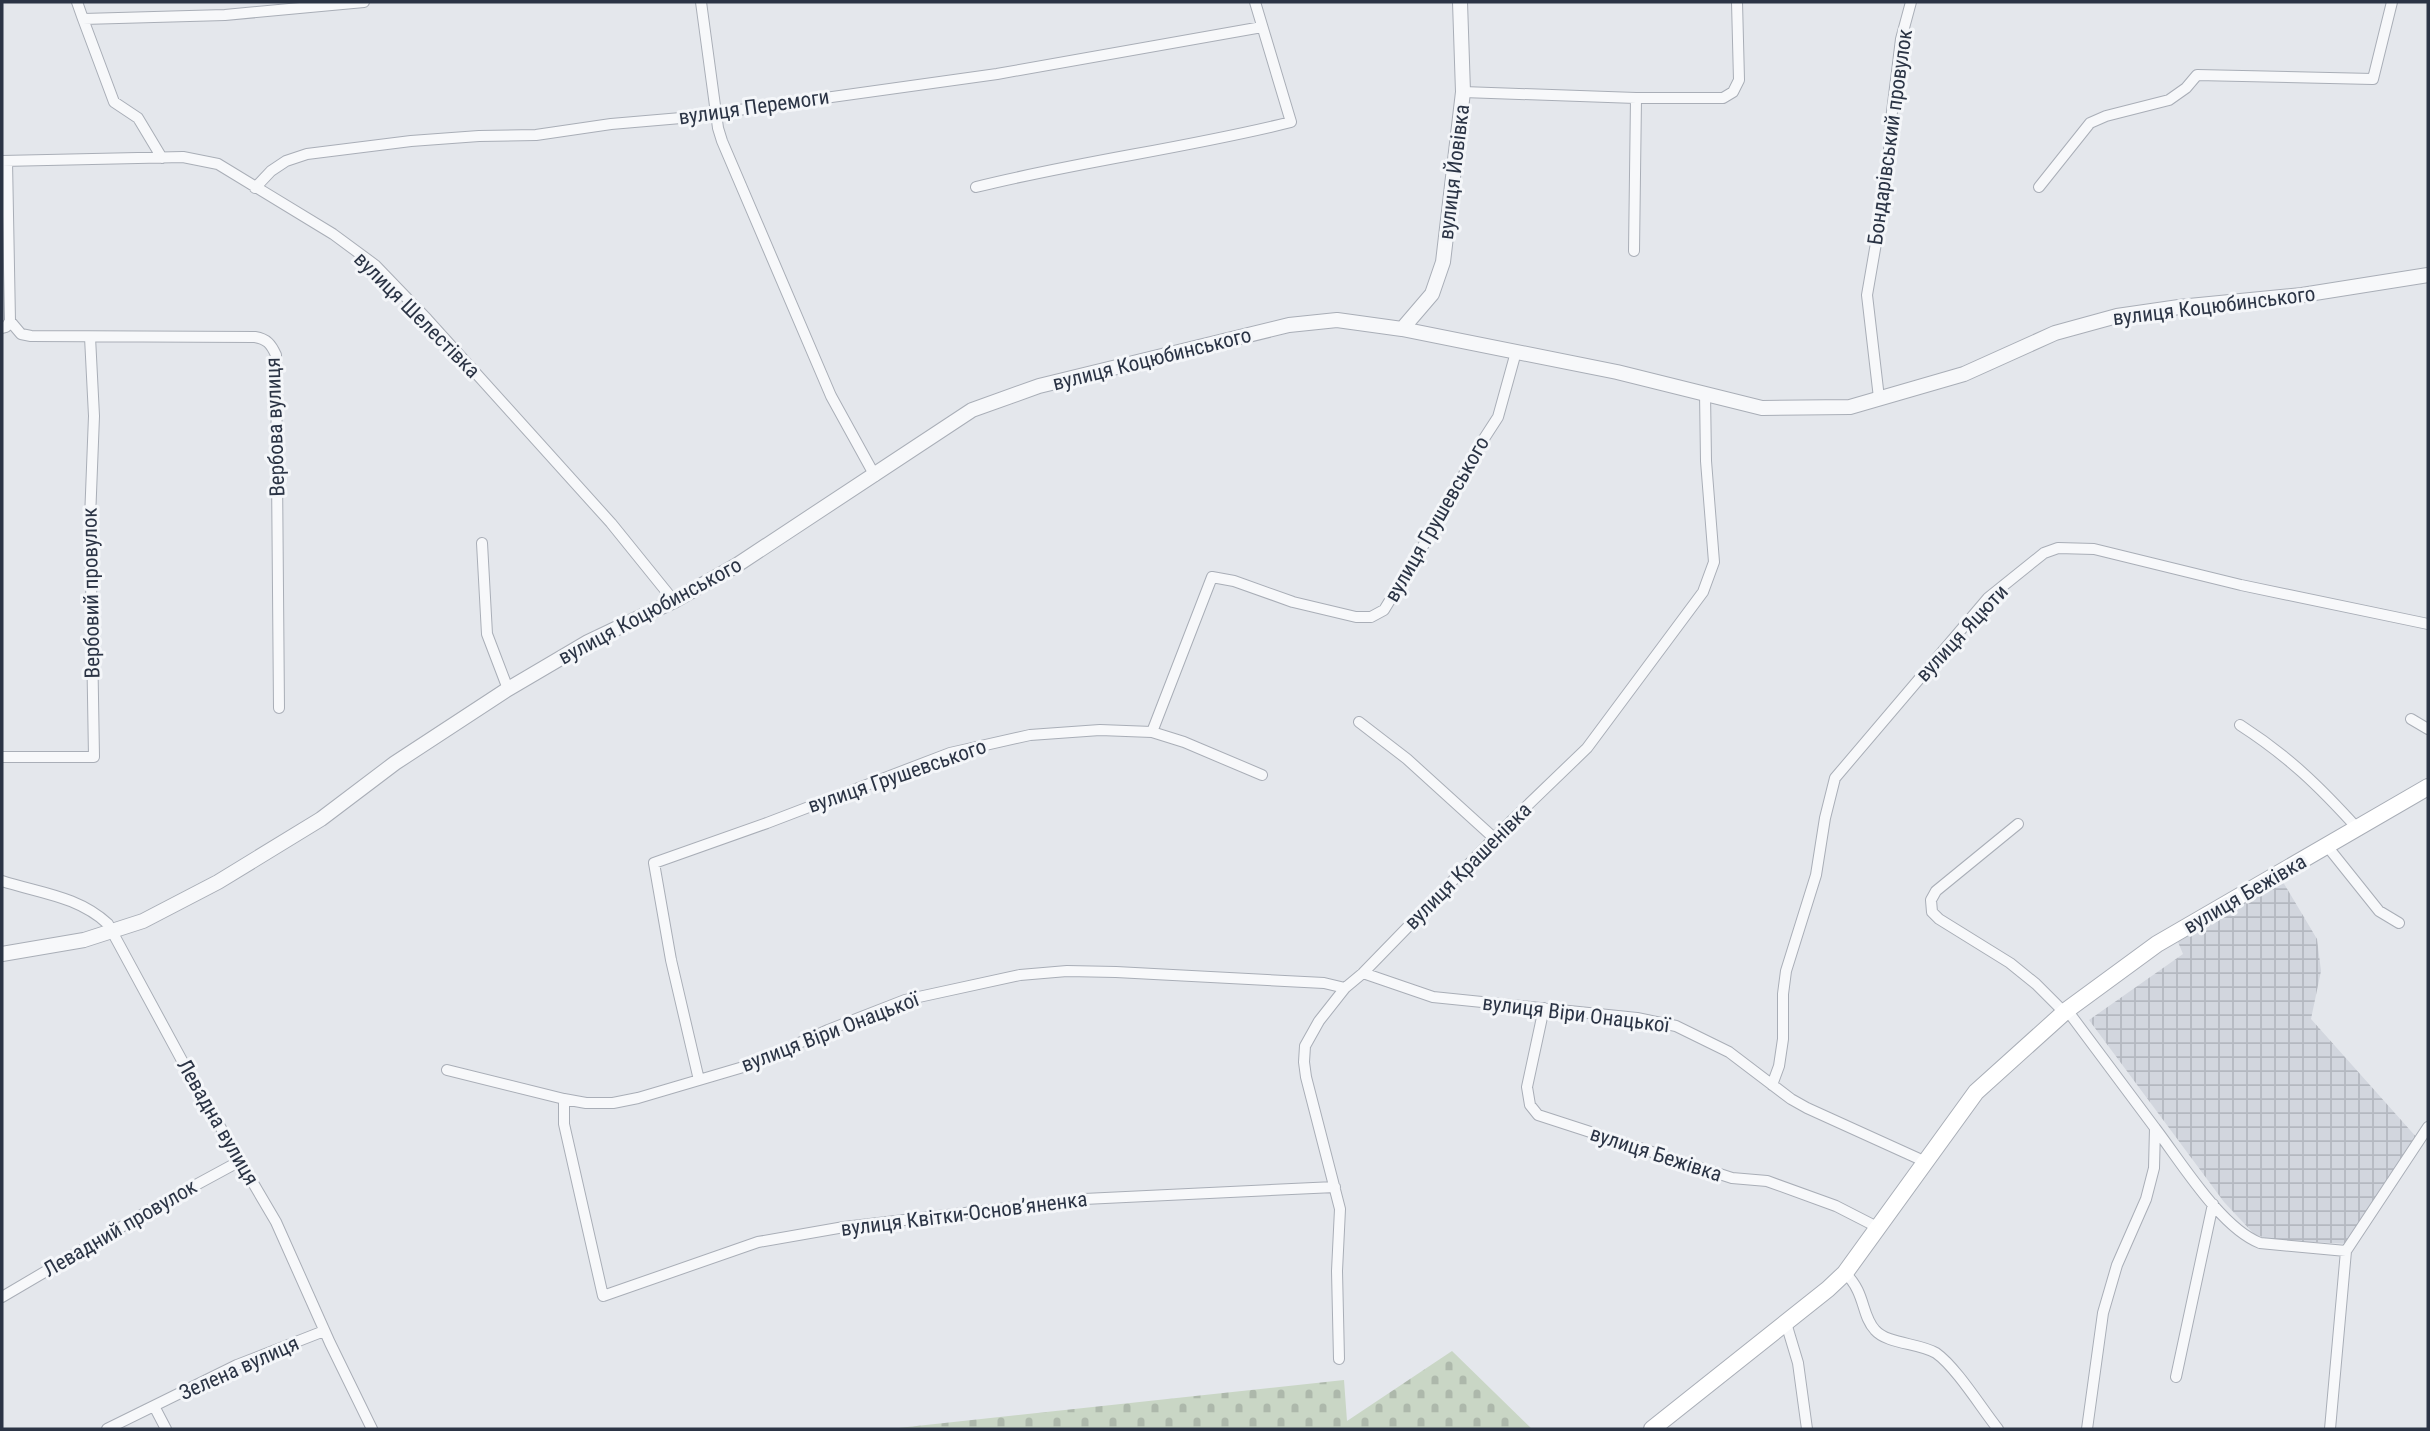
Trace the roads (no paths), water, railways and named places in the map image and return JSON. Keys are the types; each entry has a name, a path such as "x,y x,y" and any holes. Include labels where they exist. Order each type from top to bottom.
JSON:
{"main road":[{"name":"вулиця Бежівка","path":"1652,1429 1845,1273 1976,1092 2066,1011 2157,944 2428,786"}],"street":[{"path":"77,2 114,102 138,118 162,158"},
{"path":"83,19 225,15 364,2"},
{"path":"701,2 722,142 826,384 875,475"},
{"path":"976,187 1041,171 1291,122 1255,2"},
{"name":"вулиця Йовівка","path":"1402,328 1432,294 1443,262 1463,92 1460,2"},
{"path":"1463,92 1723,98 1733,92 1739,80 1737,2"},
{"name":"Бондарівський провулок","path":"1879,398 1867,295 1888,174 1890,128 1901,39 1911,2"},
{"path":"2039,187 2091,123 2106,116 2169,100 2186,88 2197,75 2374,79 2392,2"},
{"name":"вулиця Перемоги","path":"255,188 278,166 307,154 411,141 536,135 716,112 1009,72 1262,27"},
{"path":"1634,251 1636,98"},
{"name":"вулиця Шелестівка","path":"4,161 183,157 218,164 333,234 374,265 427,319 611,523 674,601"},
{"path":"4,161 6,324"},
{"name":"вулиця Коцюбинського","path":"2,954 84,940 143,921 218,882 321,819 396,763 508,689 588,642 674,601 737,565 972,411 1039,386 1289,325 1336,320 1402,328 1617,372 1762,408 1850,407 1964,374 2055,333 2117,316 2302,295 2428,275"},
{"name":"Вербова вулиця","path":"6,324 21,334 31,336 255,337 272,345 276,355 279,708"},
{"name":"Вербовий провулок","path":"2,757 94,757 90,519 94,416 90,337"},
{"name":"вулиця Грушевського","path":"699,1080 671,960 654,863 950,753 1030,734 1100,730 1152,732 1212,576 1293,602 1356,617 1371,617 1384,610 1418,558 1476,451 1498,417 1516,352"},
{"name":"вулиця Крашенівка","path":"1339,1359 1337,1271 1340,1209 1306,1077 1306,1046 1312,1033 1345,988 1587,748 1703,592 1714,562 1706,461 1705,393"},
{"path":"482,543 486,634 508,689"},
{"name":"вулиця Яцюти","path":"1772,1085 1779,1066 1783,1039 1786,971 1816,875 1825,818 1835,778 1988,598 2044,553 2071,547 2116,553 2241,586 2428,624"},
{"path":"2411,719 2428,729"},
{"path":"1359,722 1417,768 1494,838"},
{"path":"2240,725 2273,746 2315,782 2357,828"},
{"path":"1152,732 1184,742 1262,775"},
{"path":"2018,824 1936,891 1931,900 1933,912 1964,936 2010,963 2066,1011 2213,1204 2238,1231 2260,1243 2346,1251"},
{"path":"2327,846 2379,911 2399,923"},
{"name":"Левадна вулиця","path":"2,881 65,898 87,907 108,924 192,1079 276,1222 324,1331 372,1429"},
{"name":"вулиця Віри Онацької","path":"447,1070 564,1099 586,1103 614,1103 750,1065 828,1030 905,1000 1020,975 1067,971 1116,972 1324,983 1345,988"},
{"name":"вулиця Віри Онацької","path":"1363,972 1433,998 1637,1018 1676,1026 1730,1052 1807,1108 1926,1162"},
{"name":"вулиця Бежівка","path":"1544,1008 1527,1087 1530,1105 1538,1115 1732,1178 1767,1181 1836,1206 1879,1228"},
{"name":"вулиця Квітки-Основʼяненка","path":"564,1099 564,1124 603,1296 758,1242 844,1227 1084,1199 1335,1187"},
{"path":"2330,1429 2346,1251 2428,1127"},
{"path":"2087,1429 2103,1312 2117,1265 2146,1199 2154,1168 2155,1128"},
{"name":"Левадний провулок","path":"2,1297 157,1206 240,1161"},
{"path":"2176,1377 2213,1204"},
{"path":"1845,1273 1860,1291 1874,1330 1884,1337 1925,1347 1940,1356 1998,1429"},
{"path":"1786,1323 1798,1363 1807,1429"},
{"name":"Зелена вулиця","path":"107,1429 237,1365 324,1331"},
{"name":"Зелена вулиця","path":"154,1406 166,1429"}]}
